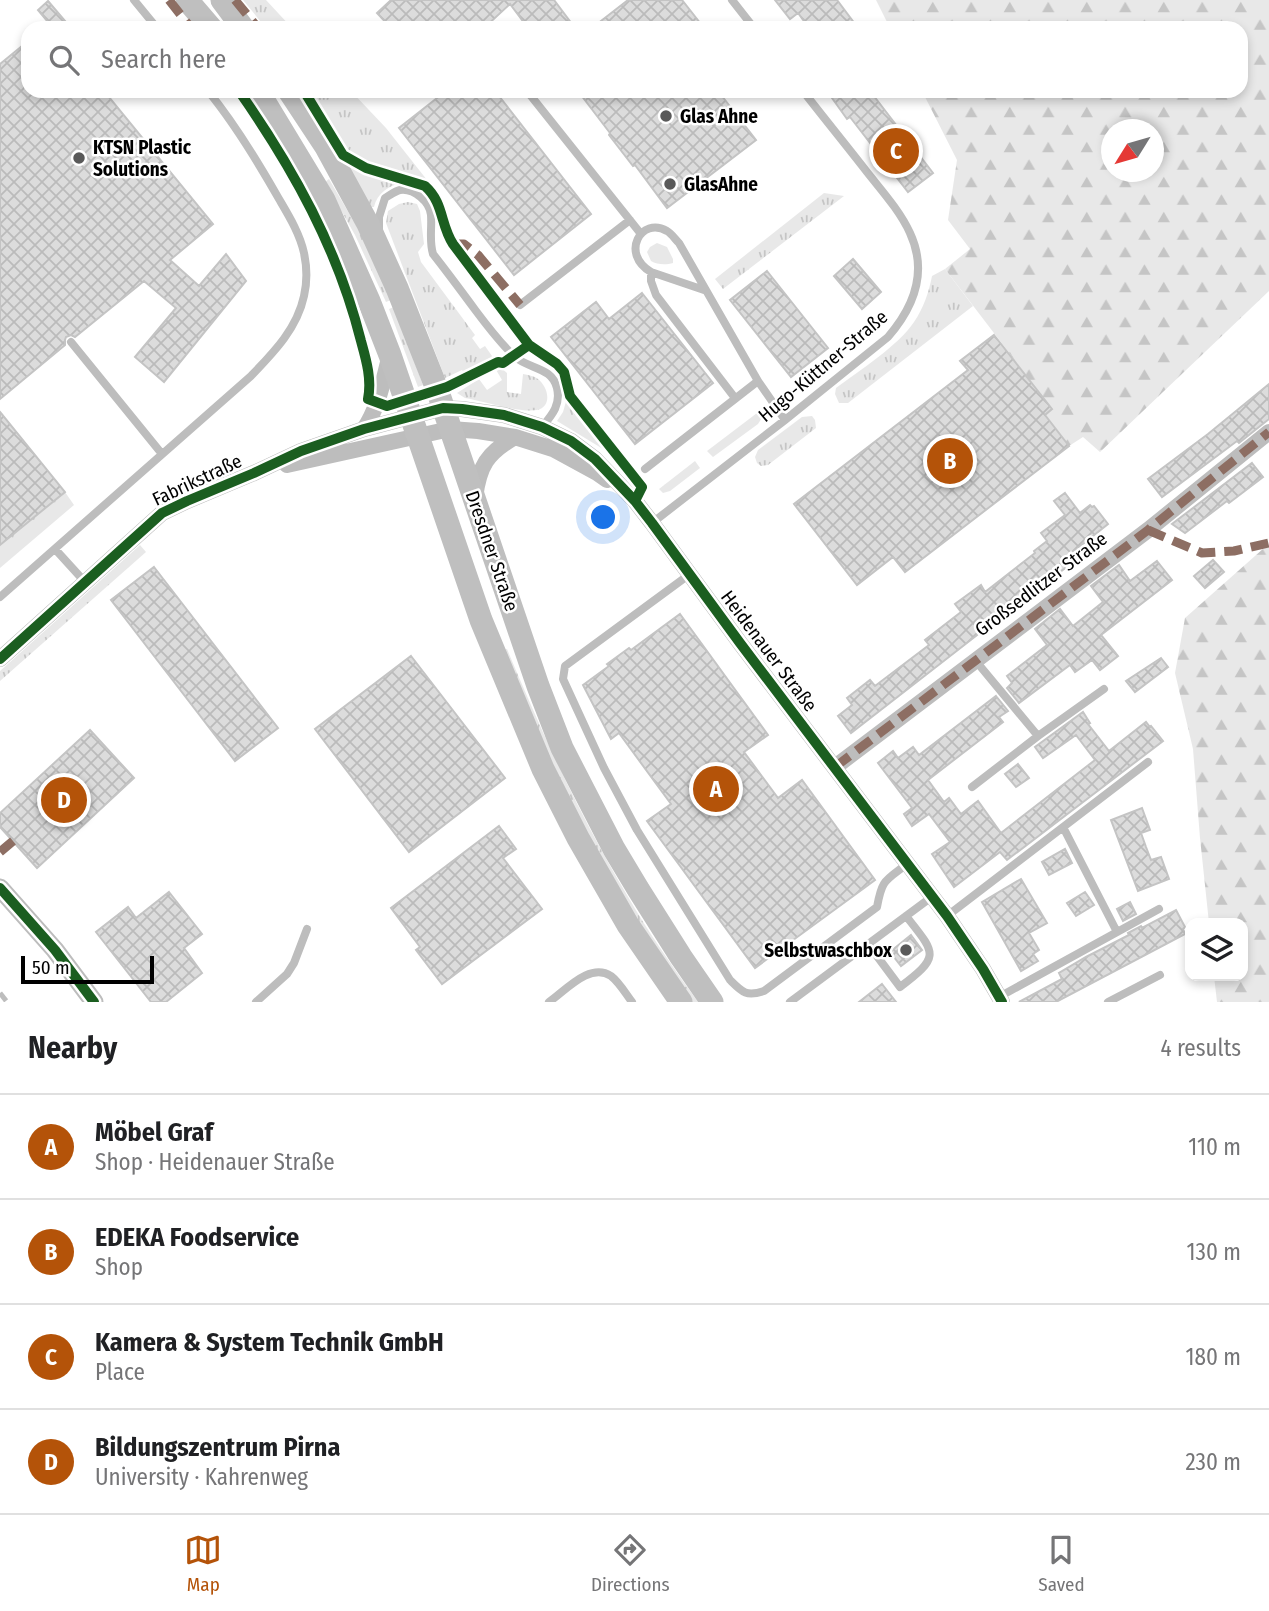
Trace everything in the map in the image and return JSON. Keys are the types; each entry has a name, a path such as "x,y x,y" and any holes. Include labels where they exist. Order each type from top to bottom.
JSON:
{"main road":[{"path":"187,0 205,21"},
{"path":"222,0 238,21"},
{"name":"Dresdner Straße","path":"262,98 324,200 364,289 390,355 481,621 543,769 578,838 628,925 681,1002"},
{"name":"Dresdner Straße","path":"294,98 326,147 380,249 432,376 538,686 562,748 638,889 712,1002"}],"street":[{"path":"364,429 377,402 390,355"},
{"name":"Heidenauer Straße","path":"447,419 470,410 504,415 542,427 586,450 635,501 947,915 972,951 1000,1000"},
{"path":"414,427 447,419"},
{"name":"Heidenauer Straße","path":"447,419 478,431 515,437 553,449 597,474 635,501"},
{"name":"Fabrikstraße","path":"0,659 162,513 301,451 364,429 414,427"},
{"name":"Fabrikstraße","path":"254,473 414,427"},
{"name":"Großsedlitzer Straße","path":"835,767 1147,530 1269,432"},
{"path":"475,500 478,477 483,465 499,446 515,437"},
{"path":"0,888 62,959 94,1002"}],"lane":[{"path":"134,0 151,21"},
{"path":"732,0 748,21"},
{"path":"0,597 251,376 270,357 297,318 304,296 306,275 304,252 295,226 261,167 213,98"},
{"path":"533,98 641,234"},
{"name":"Hugo-Küttner-Straße","path":"652,523 888,337 910,308 916,292 917,256 911,234 808,98"},
{"path":"380,249 379,217 385,198 399,190 414,192 425,201 431,213 430,243 433,254 495,335 514,355 521,361 543,370 554,380 558,389 558,403 542,427"},
{"path":"520,304 630,220"},
{"path":"704,290 643,267 635,250 635,242 641,234 649,228 659,228 668,231 679,243 758,381 785,420"},
{"path":"651,272 656,295 735,398"},
{"path":"71,342 162,454"},
{"path":"645,469 758,381"},
{"path":"55,549 85,582"},
{"path":"690,574 565,666 563,679 604,768 637,830 730,980 748,994 764,991 877,907 880,888 884,882 908,863"},
{"path":"975,660 1038,736"},
{"path":"972,787 1104,689"},
{"path":"947,915 1148,762"},
{"path":"1063,827 1117,932"},
{"path":"790,1002 933,896"},
{"name":"Heidenauer Straße","path":"1000,1000 1159,909"},
{"path":"868,944 900,987 922,970 929,961 930,951 906,916"},
{"path":"256,1002 287,974 294,963 306,929"},
{"path":"550,1002 586,975 601,971 613,977 632,1002"},
{"path":"1108,1002 1160,975"}],"green space":[{"path":"243,0 266,0 286,21 260,21"},
{"path":"876,0 1269,0 1269,291 1100,452 1083,437 1069,446 1045,415 1052,409 945,269 970,249 948,220 957,160 926,98 1248,98 1248,21 886,21"},
{"path":"313,98 358,98 386,128 427,180 366,165 347,152"},
{"path":"343,161 363,171 402,182 384,191 374,207 370,207"},
{"path":"329,179 360,232 391,300 386,302 355,235 325,182"},
{"path":"824,193 844,196 723,289 715,279"},
{"path":"408,202 417,204 420,211 424,244 418,252 421,262 475,335 472,338 480,349 485,346 492,356 489,362 465,374 462,370 445,378 386,223 388,211"},
{"path":"657,243 667,247 673,263 651,261 647,252"},
{"path":"945,269 973,306 848,403 839,403 835,394 836,388 899,340 923,306 932,276"},
{"path":"394,307 423,385 418,387 389,309"},
{"path":"499,366 507,373 507,392 521,394 523,374 538,379 546,391 545,405 537,410 521,410 465,398 457,393 479,379 487,390 502,380 495,368"},
{"path":"567,398 604,447 603,449 557,421"},
{"path":"761,410 763,416 758,424 713,457 707,451"},
{"path":"812,416 816,428 768,465 761,466 757,463 755,457 758,450 802,417"},
{"path":"695,461 700,468 670,491 663,493 659,489"},
{"path":"65,492 74,505 0,568 0,545"},
{"path":"140,545 146,552 0,681 0,671"},
{"path":"1269,547 1269,1002 1217,1002 1215,981 1248,981 1248,918 1208,918 1193,749 1175,673 1185,618 1264,548"},
{"path":"507,649 548,743 593,835 643,922 698,1002 692,1002 622,895 588,835 501,650"}],"building":[{"path":"391,0 554,0 570,21 523,21 510,4 492,21 384,21 377,13"},
{"path":"628,0 682,0 698,21 601,21"},
{"path":"775,0 837,0 853,21 804,21 798,13 790,19"},
{"path":"48,1 65,21 47,21 38,10"},
{"name":"KTSN Plastic Solutions","path":"21,47 21,98 110,98 213,224 170,260 199,286 226,254 246,281 164,382 135,357 176,308 144,281 75,337 66,337 65,345 0,399 0,64"},
{"path":"437,98 500,98 591,214 514,275 399,128"},
{"path":"583,98 723,98 756,140 667,208"},
{"path":"832,98 875,98 933,173 908,192 850,117 847,119"},
{"path":"853,259 881,292 862,309 834,276"},
{"path":"767,271 828,348 791,377 730,300"},
{"path":"642,293 713,383 635,444 551,337 596,302 609,319"},
{"path":"994,335 1052,409 1045,415 1069,446 905,572 893,557 857,585 794,504 968,370 960,361"},
{"path":"1269,384 1269,419 1162,497 1148,479"},
{"path":"0,412 65,492 0,545"},
{"path":"1252,463 1263,477 1229,503 1227,501 1185,533 1172,524"},
{"path":"1065,493 1080,513 1090,505 1094,506 1108,524 1073,552 1078,558 1023,601 1024,603 981,632 851,733 838,716 852,705 847,698 870,680 875,686 929,645 925,640 961,612 955,604 981,585 985,592 1035,553 1034,551 1047,541 1041,533 1065,515 1054,501"},
{"path":"1213,560 1224,572 1205,588 1194,576"},
{"path":"1157,561 1172,580 1101,635 1118,656 1100,670 1092,660 1075,672 1070,665 1019,703 1007,688 1012,683 1007,676 1047,645 1035,629 1060,609 1073,626 1103,602 1091,586 1119,565 1130,581"},
{"path":"154,567 278,728 235,761 111,600"},
{"path":"680,614 768,735 744,752 778,798 802,780 875,880 755,968 647,821 671,804 619,733 611,739 583,685 609,666 607,664"},
{"path":"411,656 505,778 409,852 315,729"},
{"path":"1161,658 1168,667 1135,692 1126,681"},
{"path":"996,696 1008,711 999,717 1003,722 928,780 944,802 949,798 961,814 978,801 1001,833 1095,760 1076,735 1043,758 1035,747 1083,712 1090,723 1088,724 1109,751 1146,722 1163,741 1007,860 1000,852 954,887 932,854 950,842 929,814 912,826 904,814 912,808 878,763 893,751 898,758 913,747 919,755"},
{"path":"90,730 134,778 37,868 0,827 0,813"},
{"path":"1018,764 1029,778 1016,787 1005,774"},
{"path":"1142,808 1150,830 1141,833 1146,847 1151,860 1161,857 1169,879 1138,891 1111,820"},
{"path":"499,826 516,849 503,858 542,909 442,984 416,950 420,947 391,908"},
{"path":"1065,849 1072,863 1049,875 1042,862"},
{"path":"1021,879 1047,923 1029,933 1039,950 1033,954 1038,961 1021,971 982,902"},
{"path":"169,892 202,934 184,948 202,973 166,1002 151,1002 96,932 128,907 136,918"},
{"path":"1085,892 1094,905 1076,916 1067,903"},
{"path":"1130,902 1136,914 1123,921 1117,909"},
{"path":"1176,910 1185,927 1185,934 1056,1002 1019,1002 1062,979 1059,973 1129,935 1128,933 1141,926 1142,928"},
{"name":"Selbstwaschbox","path":"911,935 922,950 901,966 890,952"},
{"path":"882,984 896,1002 859,1002"}],"railway":[{"path":"0,993 7,1002"}],"marked path":[{"path":"169,0 186,21"},
{"path":"235,0 252,21"},
{"path":"453,244 464,244 478,255 520,305"},
{"path":"835,767 1148,530 1269,432"},
{"path":"1148,530 1202,553 1234,551 1269,543"},
{"path":"0,852 13,841"}],"cycle path":[{"path":"244,98 278,150 327,242 340,274 365,355 369,377 368,399 387,406 447,387 498,362 503,363 529,345"},
{"path":"308,98 343,155 366,168 425,186 436,199 453,244 529,345 564,372 570,396 642,487 635,501"},
{"path":"0,659 162,513 301,451 364,429 443,408 504,415 542,427 571,441 595,459 635,501 947,916 1002,1002"},
{"path":"0,888 55,950 94,1002"}],"place":[{"name":"Glas Ahne","path":"666,116"},
{"name":"Kamera & System Technik GmbH","path":"896,151"},
{"name":"KTSN Plastic Solutions","path":"79,158"},
{"name":"GlasAhne","path":"670,184"},
{"name":"EDEKA Foodservice","path":"950,461"},
{"name":"Möbel Graf","path":"716,789"},
{"name":"Bildungszentrum Pirna","path":"64,800"},
{"name":"Selbstwaschbox","path":"906,950"}]}
